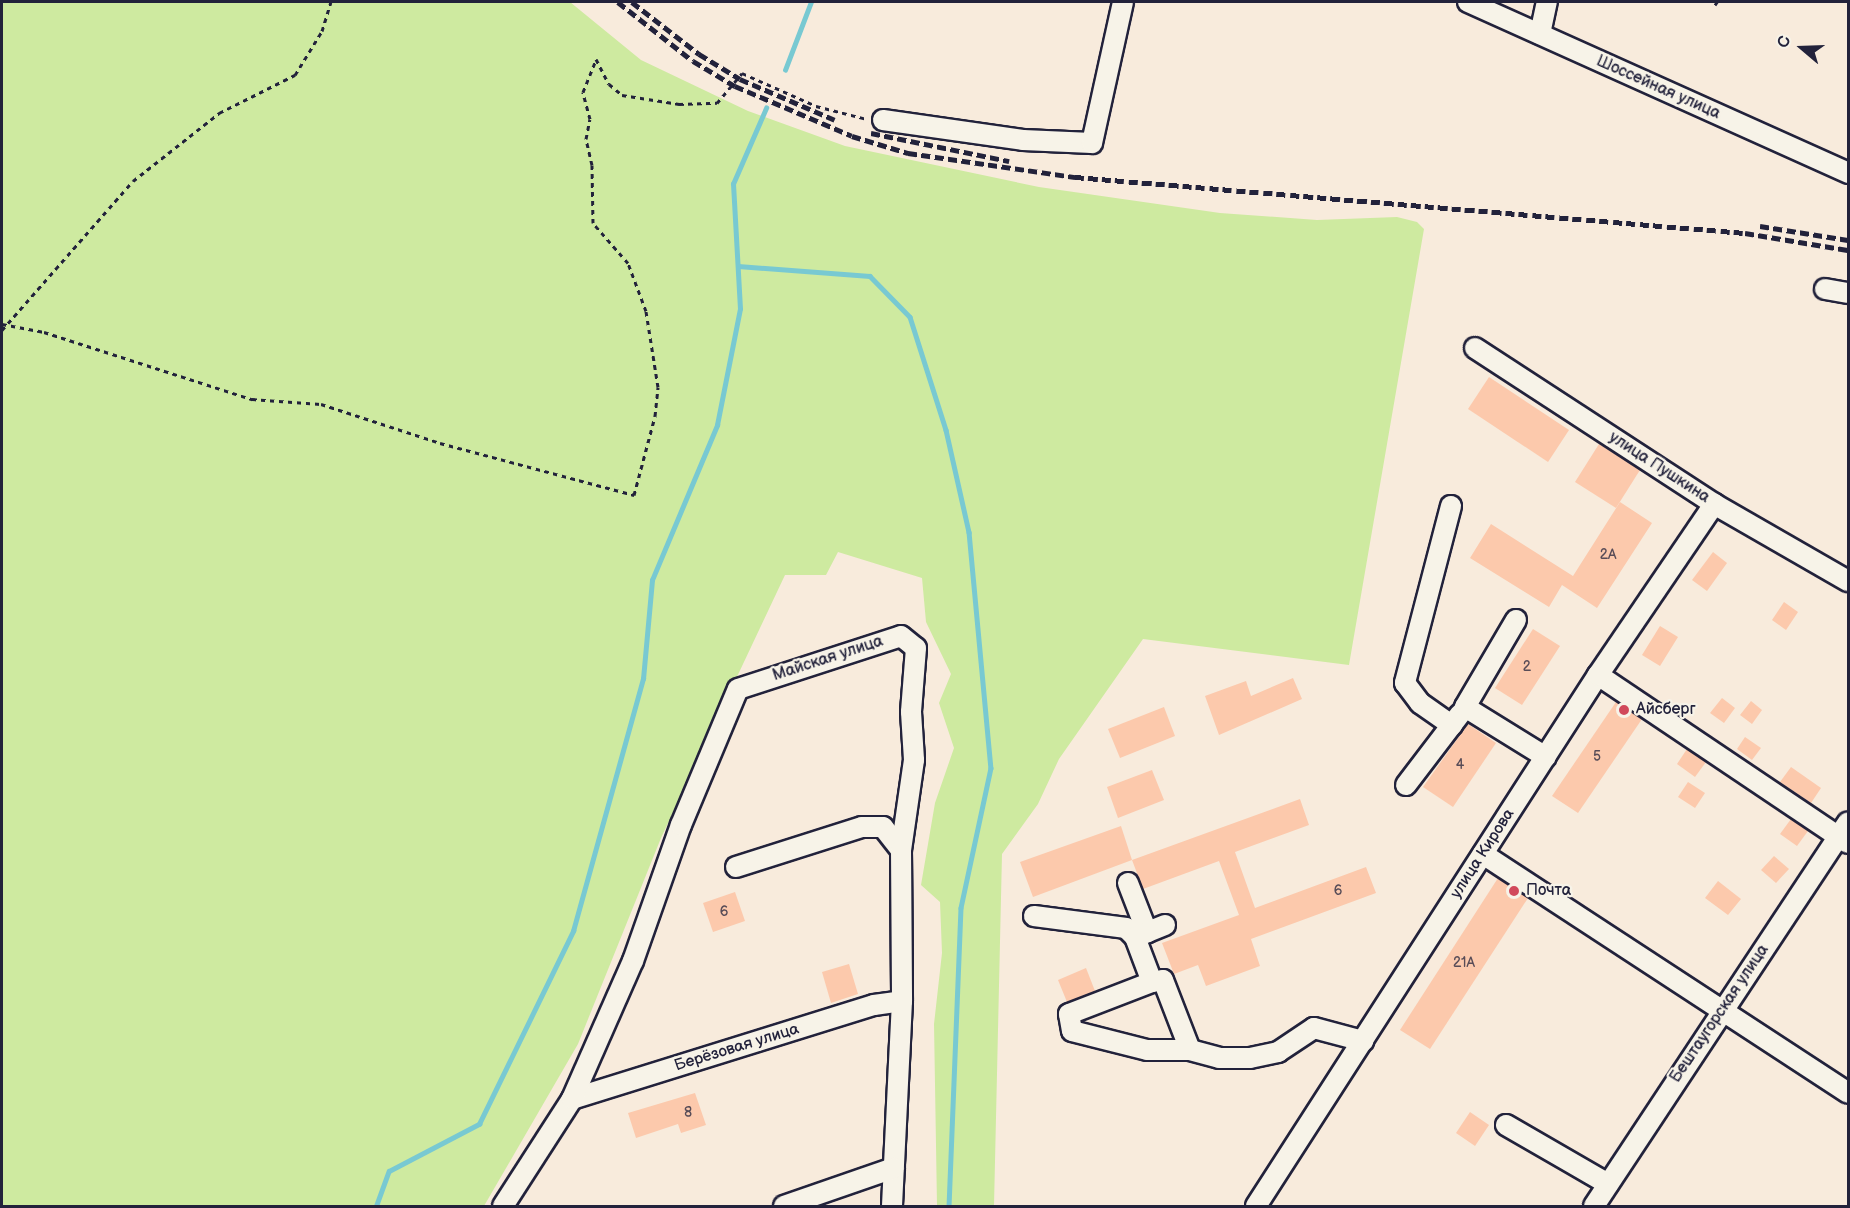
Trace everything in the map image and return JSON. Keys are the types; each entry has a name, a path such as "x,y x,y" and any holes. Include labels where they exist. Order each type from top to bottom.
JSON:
{"street":[{"path":"883,120 1023,140 1092,143 1124,2"},
{"name":"Шоссейная улица","path":"1468,2 1848,173"},
{"path":"1540,34 1547,2"},
{"path":"1825,289 1848,293"},
{"name":"улица Пушкина","path":"1475,348 1714,504 1848,581"},
{"name":"улица Кирова","path":"1256,1206 1598,675 1714,504"},
{"path":"1451,506 1405,683 1420,703 1452,725"},
{"path":"1406,785 1466,707 1516,620"},
{"name":"Майская улица","path":"572,1100 633,961 681,825 738,689 901,636 916,648 911,712 914,760 901,850"},
{"path":"1598,675 1845,834"},
{"path":"1466,707 1546,757"},
{"path":"735,867 862,826 883,827 901,850 902,1001 892,1206"},
{"name":"Бештаугорская улица","path":"1594,1206 1724,1008 1845,834"},
{"path":"1483,854 1724,1008 1848,1092"},
{"path":"1128,883 1149,932 1152,982"},
{"path":"1034,916 1149,932"},
{"path":"1190,1050 1162,980 1069,1014 1071,1031 1147,1050 1190,1050 1219,1058 1260,1056 1278,1052 1314,1028 1363,1041"},
{"name":"Берёзовая улица","path":"572,1100 874,1005 902,1001"},
{"path":"503,1206 572,1100"},
{"path":"1506,1125 1608,1184"},
{"path":"784,1206 894,1168"}],"path":[{"path":"2,330 2,324 133,181 219,113 295,75 322,31 331,2"},
{"path":"2,324 44,332 252,399 321,404 440,443 634,495 655,416 658,387 646,311 628,264 593,223 592,165 586,139 590,119 583,92 596,59 609,84 622,96 679,104 717,104 742,74 816,106 852,118 883,120"}],"green space":[{"path":"2,2 570,2 641,60 748,111 845,146 1039,187 1220,213 1317,220 1397,217 1417,222 1424,229 1349,665 1143,639 1059,759 1038,804 1002,854 994,1206 937,1206 934,1024 942,953 940,902 921,885 935,803 954,748 939,703 951,674 926,622 922,578 838,552 826,575 785,575 661,838 578,1044 484,1206 2,1206"}],"building":[{"path":"1489,377 1569,430 1548,462 1468,409"},
{"path":"1599,444 1640,470 1616,508 1575,482"},
{"path":"1620,502 1652,523 1597,608 1562,585 1549,607 1470,558 1491,524 1573,576"},
{"path":"1713,552 1727,563 1707,591 1692,580"},
{"path":"1784,602 1798,612 1786,630 1772,620"},
{"path":"1660,626 1678,637 1660,666 1642,655"},
{"path":"1533,629 1560,646 1522,705 1495,688"},
{"path":"1293,678 1302,699 1219,735 1205,696 1246,681 1251,696"},
{"path":"1722,698 1735,708 1724,723 1710,713"},
{"path":"1751,701 1762,710 1752,724 1740,715"},
{"path":"1616,702 1642,719 1578,813 1552,796"},
{"path":"1164,707 1175,736 1120,758 1108,729"},
{"path":"1468,724 1496,743 1453,807 1423,787"},
{"path":"1745,737 1761,748 1752,760 1737,749"},
{"path":"1687,749 1706,762 1695,777 1677,764"},
{"path":"1791,767 1821,788 1811,803 1780,782"},
{"path":"1152,770 1164,800 1118,818 1107,787"},
{"path":"1688,782 1705,793 1695,808 1678,797"},
{"path":"1300,799 1309,825 1235,852 1255,908 1366,867 1376,893 1251,939 1260,966 1206,986 1198,965 1174,974 1162,943 1239,915 1219,861 1143,889 1132,860"},
{"path":"1791,819 1808,831 1797,846 1780,834"},
{"path":"1121,826 1132,860 1033,897 1020,862"},
{"path":"1774,856 1789,869 1776,883 1761,870"},
{"path":"1498,878 1528,898 1430,1049 1400,1030"},
{"path":"1718,881 1741,899 1728,915 1705,898"},
{"path":"735,892 745,921 713,932 703,903"},
{"path":"849,964 858,994 831,1003 822,972"},
{"path":"1086,968 1095,991 1067,1002 1058,980"},
{"path":"695,1093 706,1125 681,1133 678,1124 636,1138 628,1113"},
{"path":"1470,1112 1489,1125 1475,1146 1456,1133"}],"waterway":[{"path":"785,70 811,2"},
{"path":"376,1206 389,1171 479,1124 573,931 643,679 652,580 717,425 740,309 733,184 766,108"},
{"path":"738,266 870,276 910,317 946,430 969,532 991,768 961,908 949,1206"}],"railway":[{"path":"618,2 693,61 735,86 852,136 908,153 1075,177 1745,233 1848,250"},
{"path":"632,2 699,54 740,79 835,120"},
{"path":"871,133 1009,161"},
{"path":"1760,226 1848,240"}],"place":[{"name":"Айсберг","path":"1624,710"},
{"name":"Почта","path":"1514,891"}]}
